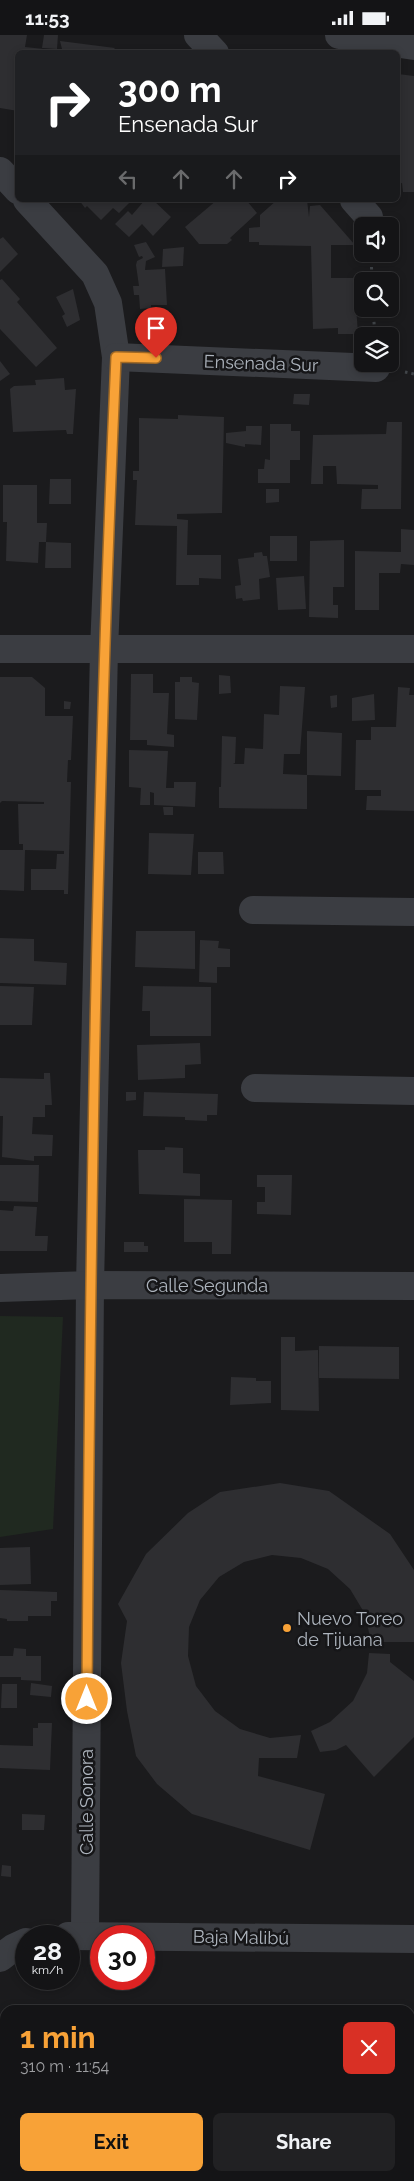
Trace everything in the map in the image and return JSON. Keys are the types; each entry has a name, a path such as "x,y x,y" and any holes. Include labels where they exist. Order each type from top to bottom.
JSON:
{"street":[{"path":"198,35 212,50"},
{"path":"339,35 414,46"},
{"path":"0,171 15,187"},
{"name":"Calle Sonora","path":"29,202 95,274 108,303 116,357 104,650 76,1925"},
{"name":"Ensenada Sur","path":"116,357 354,366"},
{"path":"0,649 414,649"},
{"path":"253,909 414,912"},
{"path":"255,1088 414,1091"},
{"name":"Calle Segunda","path":"0,1288 90,1285 414,1286"},
{"name":"Baja Malibú","path":"80,1936 414,1939"},
{"path":"0,1958 15,1947"}],"shaded area":[{"path":"0,1316 63,1317 53,1529 0,1537"}],"building":[{"path":"0,35 27,35 25,47 44,50 15,50 15,110 0,108"},
{"path":"44,35 58,35 57,49 42,48"},
{"path":"60,41 115,48 113,50 62,50"},
{"path":"400,74 414,76 414,192 403,192 402,183 400,184"},
{"path":"80,202 130,202 119,213 113,208 101,220 87,206 85,208"},
{"path":"143,202 155,202 171,217 153,236 142,224 129,237 115,224 128,211 132,215"},
{"path":"215,202 248,202 257,213 230,238 232,240 227,244 199,244 185,227"},
{"path":"275,202 307,202 309,217 310,206 320,205 354,244 331,245 331,278 354,278 354,317 357,317 358,327 354,327 354,334 338,334 338,328 313,329 311,246 259,245 259,242 249,242 249,228 260,227 260,215"},
{"path":"3,237 18,254 0,272 0,239"},
{"path":"146,242 155,257 146,261 145,270 165,269 167,305 151,305 151,308 140,309 139,295 134,295 133,286 139,286 136,265 137,261 143,258 142,256 139,257 134,245"},
{"path":"184,247 183,266 162,267 163,249"},
{"path":"2,279 20,299 17,302 57,348 36,367 0,329 0,280"},
{"path":"73,289 80,320 67,327 62,316 65,314 56,297"},
{"path":"0,361 10,374 0,381"},
{"path":"64,378 65,390 76,389 73,434 67,434 66,430 13,432 10,389 14,386 36,385 35,380"},
{"path":"294,394 310,394 309,405 293,404"},
{"path":"178,415 224,417 222,513 177,514 177,519 188,520 187,555 221,555 221,579 199,578 199,585 176,585 177,526 135,525 137,480 133,480 133,471 139,471 139,418 178,419"},
{"path":"387,422 402,422 401,509 361,509 362,489 378,489 378,485 337,484 336,466 323,466 323,484 311,484 313,435 386,434"},
{"path":"270,424 291,424 291,431 300,431 300,460 290,460 290,483 258,483 258,469 264,469 265,459 270,460"},
{"path":"246,426 262,426 261,445 245,444 245,447 226,443 226,433 246,431"},
{"path":"50,479 71,479 71,504 49,504"},
{"path":"3,485 37,485 37,523 47,523 46,542 39,542 38,563 6,561 7,522 3,522"},
{"path":"266,489 279,489 279,502 266,503"},
{"path":"401,529 414,530 414,565 401,564 400,573 379,573 379,610 355,610 355,551 401,552"},
{"path":"270,536 297,536 297,561 270,561"},
{"path":"344,540 344,587 333,587 333,605 338,605 338,618 309,617 310,541"},
{"path":"46,542 71,543 71,568 45,568"},
{"path":"262,552 263,556 267,556 270,577 259,579 260,599 243,601 242,598 236,599 235,586 241,585 238,559 254,557 254,553"},
{"path":"304,576 306,609 278,610 276,578"},
{"path":"131,674 153,674 153,693 169,693 167,734 174,735 174,747 147,745 147,740 130,740"},
{"path":"219,675 230,676 231,693 219,694"},
{"path":"0,677 32,677 45,688 45,716 73,716 71,760 68,760 67,782 71,782 68,894 64,894 64,890 31,890 31,869 56,869 57,854 64,854 64,851 25,850 24,891 0,890 0,850 23,850 23,844 19,844 18,804 44,804 44,802 2,801 0,803"},
{"path":"180,677 192,677 192,682 199,683 197,720 175,719 175,682 180,682"},
{"path":"280,686 305,687 300,754 284,754 283,774 307,775 307,809 219,808 222,736 236,737 235,763 233,764 244,764 245,748 263,749 264,714 279,715"},
{"path":"398,687 410,688 409,695 414,695 414,811 366,810 367,796 381,796 381,790 355,790 356,740 371,740 371,727 396,727"},
{"path":"374,694 375,720 352,721 352,698"},
{"path":"337,695 337,707 331,708 330,696"},
{"path":"64,701 71,702 70,709 64,709"},
{"path":"307,731 342,733 341,776 307,775"},
{"path":"129,750 168,751 166,788 174,788 174,782 196,782 195,807 154,805 154,793 150,792 150,805 140,805 141,788 129,787"},
{"path":"163,807 173,807 173,815 164,815"},
{"path":"149,833 194,834 191,875 148,874"},
{"path":"198,852 223,852 224,874 198,874"},
{"path":"136,931 195,931 195,969 135,967"},
{"path":"0,938 34,939 34,961 67,963 66,985 0,983"},
{"path":"200,940 219,941 218,948 230,949 230,967 217,967 217,983 199,982"},
{"path":"0,986 34,987 32,1025 0,1025"},
{"path":"143,986 211,987 211,1036 150,1036 150,1011 142,1011"},
{"path":"200,1043 201,1064 185,1065 185,1078 138,1080 137,1045"},
{"path":"44,1073 50,1073 52,1105 45,1105 45,1117 33,1117 32,1134 53,1135 52,1156 34,1156 34,1161 2,1157 3,1116 0,1116 0,1078 44,1079"},
{"path":"126,1092 136,1092 136,1100 126,1101"},
{"path":"144,1092 218,1094 217,1115 207,1115 207,1121 185,1120 185,1117 143,1116"},
{"path":"165,1147 183,1148 183,1173 200,1174 200,1196 139,1194 138,1150 165,1150"},
{"path":"0,1165 39,1165 38,1202 0,1201"},
{"path":"257,1175 292,1175 291,1215 257,1214 257,1202 265,1202 265,1187 257,1187"},
{"path":"184,1199 232,1200 231,1254 212,1254 212,1242 184,1242"},
{"path":"14,1206 37,1207 35,1236 48,1236 47,1251 0,1251 0,1210 13,1211"},
{"path":"124,1242 144,1242 144,1246 148,1246 148,1252 124,1252"},
{"path":"281,1337 295,1337 295,1351 318,1350 319,1411 281,1410"},
{"path":"319,1346 399,1347 399,1379 319,1378"},
{"path":"231,1377 271,1381 271,1403 230,1405"},
{"path":"280,1483 329,1491 390,1534 414,1570 414,1642 371,1642 365,1614 350,1589 328,1569 301,1558 272,1555 244,1562 219,1577 200,1600 189,1627 188,1656 196,1686 215,1711 240,1729 270,1738 301,1735 297,1758 259,1758 258,1776 325,1794 310,1850 192,1814 157,1784 136,1756 127,1711 121,1663 127,1621 118,1604 146,1554 188,1513 220,1492"},
{"path":"30,1547 31,1584 0,1585 0,1548"},
{"path":"0,1590 57,1592 57,1601 51,1601 51,1616 28,1616 28,1621 7,1621 7,1619 0,1618"},
{"path":"14,1648 26,1649 26,1656 41,1656 41,1681 21,1680 21,1677 0,1677 0,1656 13,1656"},
{"path":"369,1653 390,1654 390,1662 414,1681 414,1737 374,1777 346,1745 336,1750 320,1752 311,1731 330,1722 353,1701 367,1673"},
{"path":"31,1683 52,1686 51,1697 30,1695"},
{"path":"2,1684 17,1684 17,1708 1,1708"},
{"path":"38,1723 52,1723 50,1770 0,1768 0,1745 33,1746 33,1728 38,1728"},
{"path":"22,1814 45,1815 44,1830 22,1830"},
{"path":"2,1865 11,1866 11,1877 1,1876"}],"place":[{"name":"Nuevo Toreo de Tijuana","path":"287,1628"}],"route":[{"path":"87,1699 90,1285 104,650 116,357 156,358"}]}
